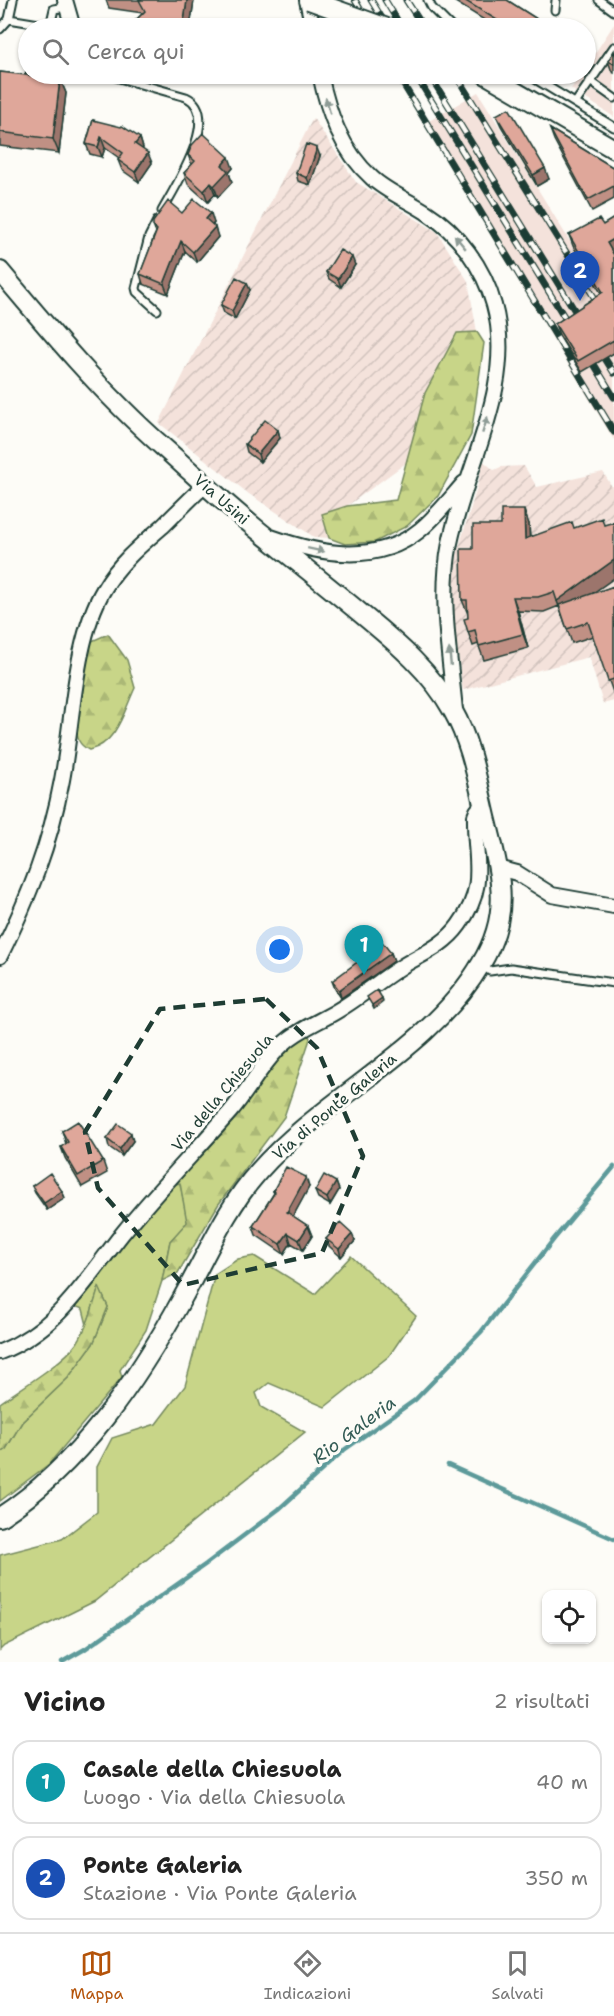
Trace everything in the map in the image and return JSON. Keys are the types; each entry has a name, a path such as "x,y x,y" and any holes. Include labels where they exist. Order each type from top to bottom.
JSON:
{"main road":[{"path":"308,0 359,18"},
{"path":"502,84 614,149"},
{"name":"Via Usini","path":"0,271 64,347 116,403 261,533 398,645 428,676 455,716"},
{"name":"Via di Ponte Galeria","path":"0,1517 36,1490 62,1465 123,1393 162,1333 229,1210 248,1183 283,1145 425,1030 458,996 482,963 499,923 502,893 472,762 455,716"}],"street":[{"path":"308,0 311,18"},
{"path":"323,84 332,119 356,161 380,184 427,212 443,225 469,254 490,290 495,305 500,337 496,390 466,481 450,543 446,578 446,612 455,716"},
{"path":"261,533 299,547 323,552 352,554 380,550 400,543 420,530 466,481"},
{"path":"0,956 33,885 56,812 81,655 97,602 120,567 206,484"},
{"name":"Via della Chiesuola","path":"0,1352 31,1337 67,1306 134,1220 231,1110 284,1043 448,939 467,912 476,889 479,874 475,816 483,804"},
{"path":"498,868 517,873 552,895 614,906"}],"lane":[{"path":"0,29 9,19 13,0"},
{"path":"51,0 62,5 54,18"},
{"path":"428,0 442,18"},
{"path":"555,10 556,0"},
{"path":"599,0 614,11"},
{"path":"9,19 18,20"},
{"path":"596,72 614,47"},
{"path":"140,84 186,97 195,102 199,111 196,146 149,237 136,288 137,292 157,310"},
{"path":"544,84 614,127"},
{"path":"576,102 588,84"},
{"path":"594,84 614,98"},
{"path":"482,963 490,971 511,968 614,983"}],"highlighted area":[{"path":"266,999 317,1048 363,1156 322,1253 183,1285 98,1188 85,1132 160,1009"}],"shaded area":[{"path":"614,24 614,117 571,89 574,84 596,84 596,52"},
{"path":"478,92 587,269 614,261 614,440 424,124"},
{"path":"313,118 356,182 437,232 468,281 477,332 457,333 406,463 347,506 322,514 329,538 314,537 249,494 159,423"},
{"path":"482,460 494,470 501,467 524,466 537,487 603,472 614,490 614,701 603,704 589,657 463,690 454,631 454,563 479,481"}],"green space":[{"path":"477,332 484,343 471,435 438,496 407,526 375,542 345,544 329,538 322,514 347,506 396,500 425,393 457,333"},
{"path":"108,634 127,660 135,688 113,734 99,747 89,750 80,742 77,732 78,691 84,662 92,641"},
{"path":"308,1032 310,1039 284,1117 218,1205 178,1273 162,1281 170,1241 187,1222 180,1183 169,1185 265,1068 297,1036"},
{"path":"180,1183 188,1222 170,1241 162,1281 146,1330 120,1370 122,1377 49,1464 0,1501 0,1453 6,1449 22,1422 68,1378 93,1344 108,1307 99,1288 87,1325 83,1309 72,1305 169,1185"},
{"path":"254,1256 315,1294 351,1256 416,1316 389,1356 325,1407 269,1383 256,1393 261,1407 305,1432 95,1601 0,1650 0,1555 62,1539 97,1512 97,1467 112,1438 156,1424 185,1386 215,1274 238,1259"},
{"path":"99,1287 108,1307 93,1344 68,1378 22,1422 6,1449 0,1453 0,1403 71,1351 84,1330"}],"building":[{"path":"139,0 187,0 184,18 138,18 145,11"},
{"path":"464,0 507,0 535,18 494,18"},
{"path":"614,51 614,64 608,61"},
{"path":"0,72 18,74 18,84 59,84 53,139 0,132"},
{"path":"509,108 545,168 533,175 496,115"},
{"path":"93,120 122,126 140,138 135,144 148,153 135,172 118,160 123,153 101,137 98,147 86,144"},
{"path":"550,129 614,168 614,186 588,200"},
{"path":"203,133 229,157 222,165 228,171 214,186 211,183 204,191 184,173 195,161 188,155 192,145"},
{"path":"306,144 317,148 307,178 296,173"},
{"path":"194,199 211,213 206,219 215,227 193,252 181,241 164,284 140,274 157,230 153,222 168,201 182,213"},
{"path":"614,218 614,239 607,243 614,255 614,340 578,361 555,324 603,292 569,235 599,219 603,225"},
{"path":"340,250 352,257 338,279 326,272"},
{"path":"236,277 247,283 232,311 221,305"},
{"path":"265,420 278,430 258,454 245,444"},
{"path":"501,510 524,510 525,539 572,522 574,528 602,518 604,525 614,522 614,560 557,601 554,592 538,597 513,597 523,634 479,646 475,630 468,632 464,619 468,618 467,600 462,600 461,549 473,549 473,525 501,525"},
{"path":"614,586 614,679 608,681 588,622 567,629 559,605"},
{"path":"383,943 391,953 339,990 332,981"},
{"path":"377,990 382,998 372,1005 367,997"},
{"path":"78,1121 103,1161 78,1176 61,1147 68,1142 62,1131"},
{"path":"118,1124 131,1133 120,1149 107,1139"},
{"path":"286,1167 306,1177 287,1212 308,1226 299,1240 288,1233 280,1244 253,1226 275,1192 273,1191"},
{"path":"50,1173 62,1191 44,1203 32,1186"},
{"path":"324,1175 336,1182 327,1198 315,1191"},
{"path":"340,1223 352,1234 339,1249 326,1239"}],"waterway":[{"name":"Rio Galeria","path":"62,1662 85,1649 206,1564 279,1509 344,1450 415,1400 481,1332 614,1167"},
{"path":"448,1465 614,1539"}],"railway":[{"path":"355,0 365,18"},
{"path":"371,0 382,18"},
{"path":"385,0 396,18"},
{"path":"406,0 418,18"},
{"path":"403,84 614,432"},
{"path":"421,84 573,331"},
{"path":"435,84 583,324"},
{"path":"461,84 614,329"},
{"path":"596,344 614,373"},
{"path":"586,351 614,397"}],"place":[{"name":"Ponte Galeria","path":"580,301"},
{"name":"Casale della Chiesuola","path":"364,975"}]}
